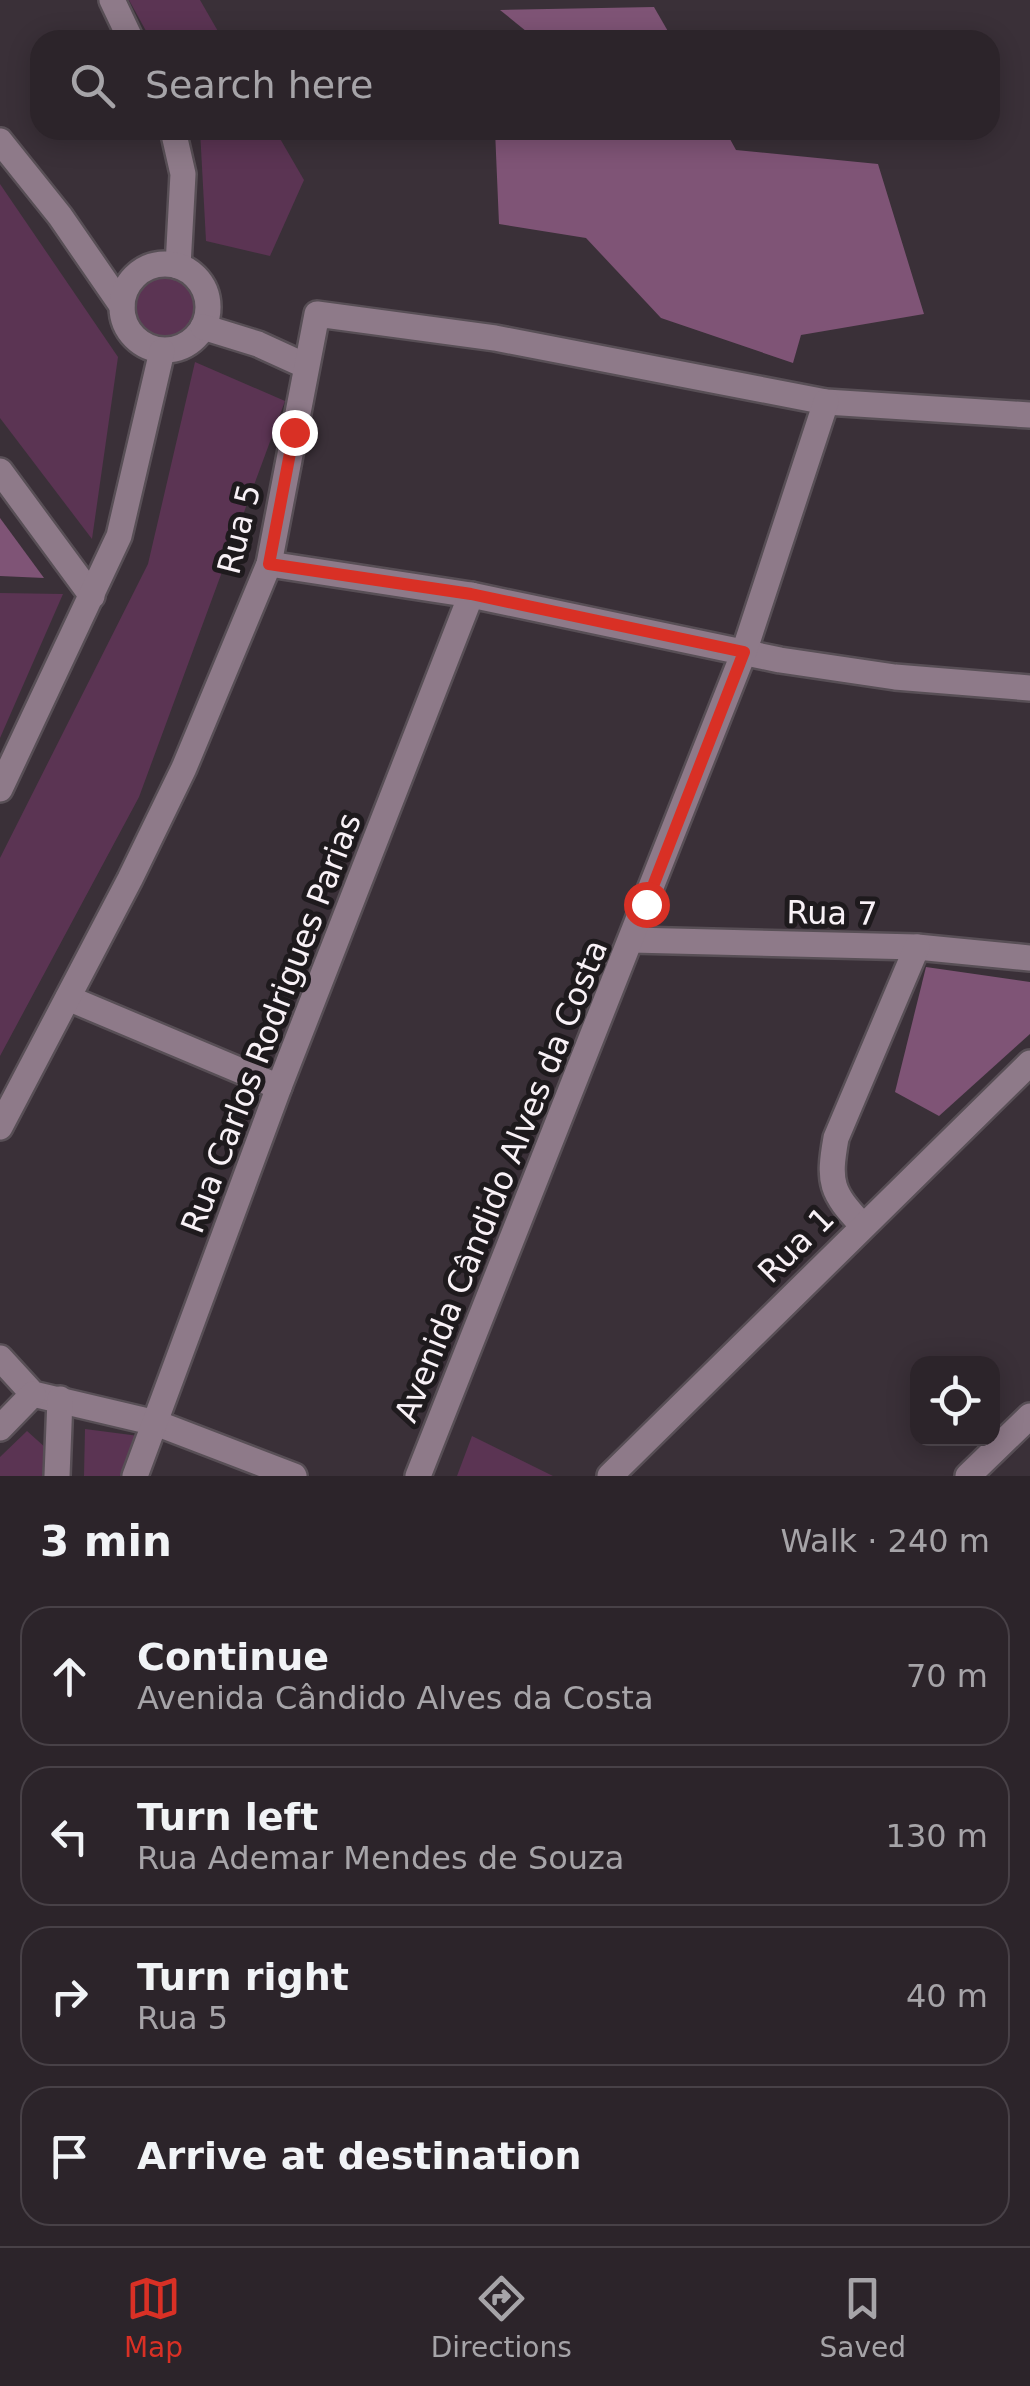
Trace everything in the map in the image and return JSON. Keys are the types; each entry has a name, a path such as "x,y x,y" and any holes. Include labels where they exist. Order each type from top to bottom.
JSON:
{"street":[{"path":"112,0 126,30"},
{"path":"175,140 183,174 178,266"},
{"path":"0,141 60,216 122,306"},
{"path":"166,264 178,266 189,272 205,291 207,316 203,328 186,345 162,351 130,334 122,306 126,287 142,270 166,264"},
{"name":"Rua 5","path":"0,1127 184,768 269,564 314,318 321,312 494,338 826,402 1030,415"},
{"path":"203,328 258,344 306,366"},
{"path":"0,789 126,516 162,351"},
{"name":"Avenida Cândido Alves da Costa","path":"418,1476 744,652 826,402"},
{"path":"0,471 92,596"},
{"path":"269,564 471,594 744,652 895,676 1030,688"},
{"name":"Rua Carlos Rodrigues Parias","path":"135,1476 279,1087 471,594"},
{"name":"Rua 7","path":"632,940 917,947 1030,958"},
{"path":"862,1225 834,1190 830,1171 836,1138 917,947"},
{"path":"68,998 279,1087"},
{"name":"Rua 1","path":"610,1476 1030,1063"},
{"path":"0,1358 33,1394 156,1423 294,1476"},
{"path":"0,1428 33,1394"},
{"path":"57,1476 60,1399"},
{"path":"968,1476 1030,1416"}],"shaded area":[{"path":"129,0 200,0 217,30 146,30"},
{"path":"654,7 667,30 525,30 500,10"},
{"path":"201,140 281,140 304,180 270,256 206,241"},
{"path":"495,140 730,140 736,150 878,164 924,314 801,335 793,363 661,318 586,238 499,224"},
{"path":"0,184 118,357 92,539 0,418"},
{"path":"165,270 190,281 201,306 190,331 165,342 140,331 129,306 140,281"},
{"path":"195,362 285,401 139,797 0,1056 0,858 148,564"},
{"path":"0,518 44,578 0,576"},
{"path":"0,593 63,594 0,738"},
{"path":"926,967 1030,982 1030,1034 939,1116 895,1092"},
{"path":"85,1429 139,1436 122,1476 84,1476"},
{"path":"27,1431 47,1449 46,1476 0,1476 0,1457"},
{"path":"472,1436 553,1476 457,1476"}],"route":[{"path":"294,432 269,564 471,594 744,652 646,904"}]}
